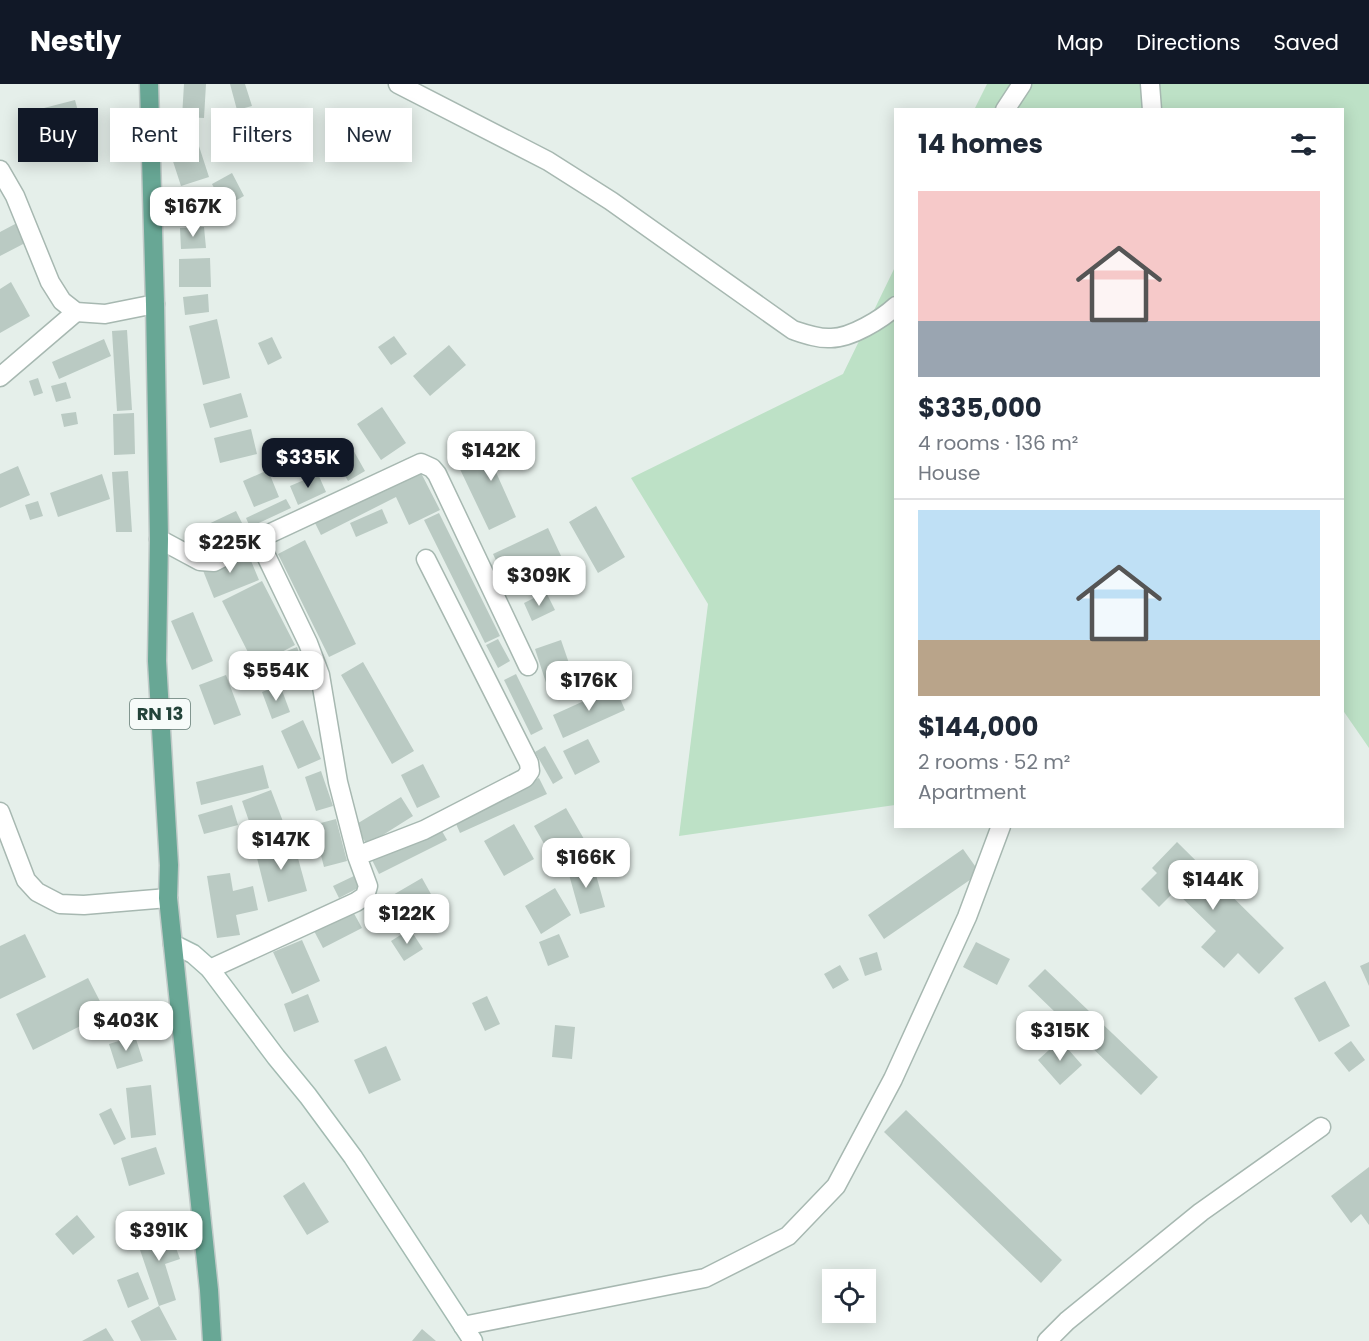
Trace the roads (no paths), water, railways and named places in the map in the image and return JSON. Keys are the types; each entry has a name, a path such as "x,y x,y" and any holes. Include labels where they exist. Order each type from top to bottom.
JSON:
{"main road":[{"name":"RN 13","path":"149,84 156,304 159,539 157,661 169,865 168,898 209,1290 212,1341"}],"street":[{"path":"398,84 548,161 611,201 794,330 810,336 833,339 872,324 894,308"},
{"path":"1006,108 1022,84"},
{"path":"1150,84 1152,108"},
{"path":"0,170 15,196 50,282 62,301 76,312 105,315 156,304"},
{"path":"0,376 76,312"},
{"path":"159,539 200,561 214,562 258,539 422,464 426,465 437,474 528,666"},
{"path":"210,969 365,897 368,886 357,856 338,782 320,675 308,643 258,539"},
{"path":"357,856 424,830 525,778 530,771 529,763 426,559"},
{"path":"0,813 26,880 37,892 60,904 84,906 168,898"},
{"path":"173,944 193,954 210,969 353,1157 468,1334 705,1278 788,1236 836,1186 893,1079 967,917 1000,828"},
{"path":"1047,1341 1067,1321 1201,1212 1321,1127"}]}
